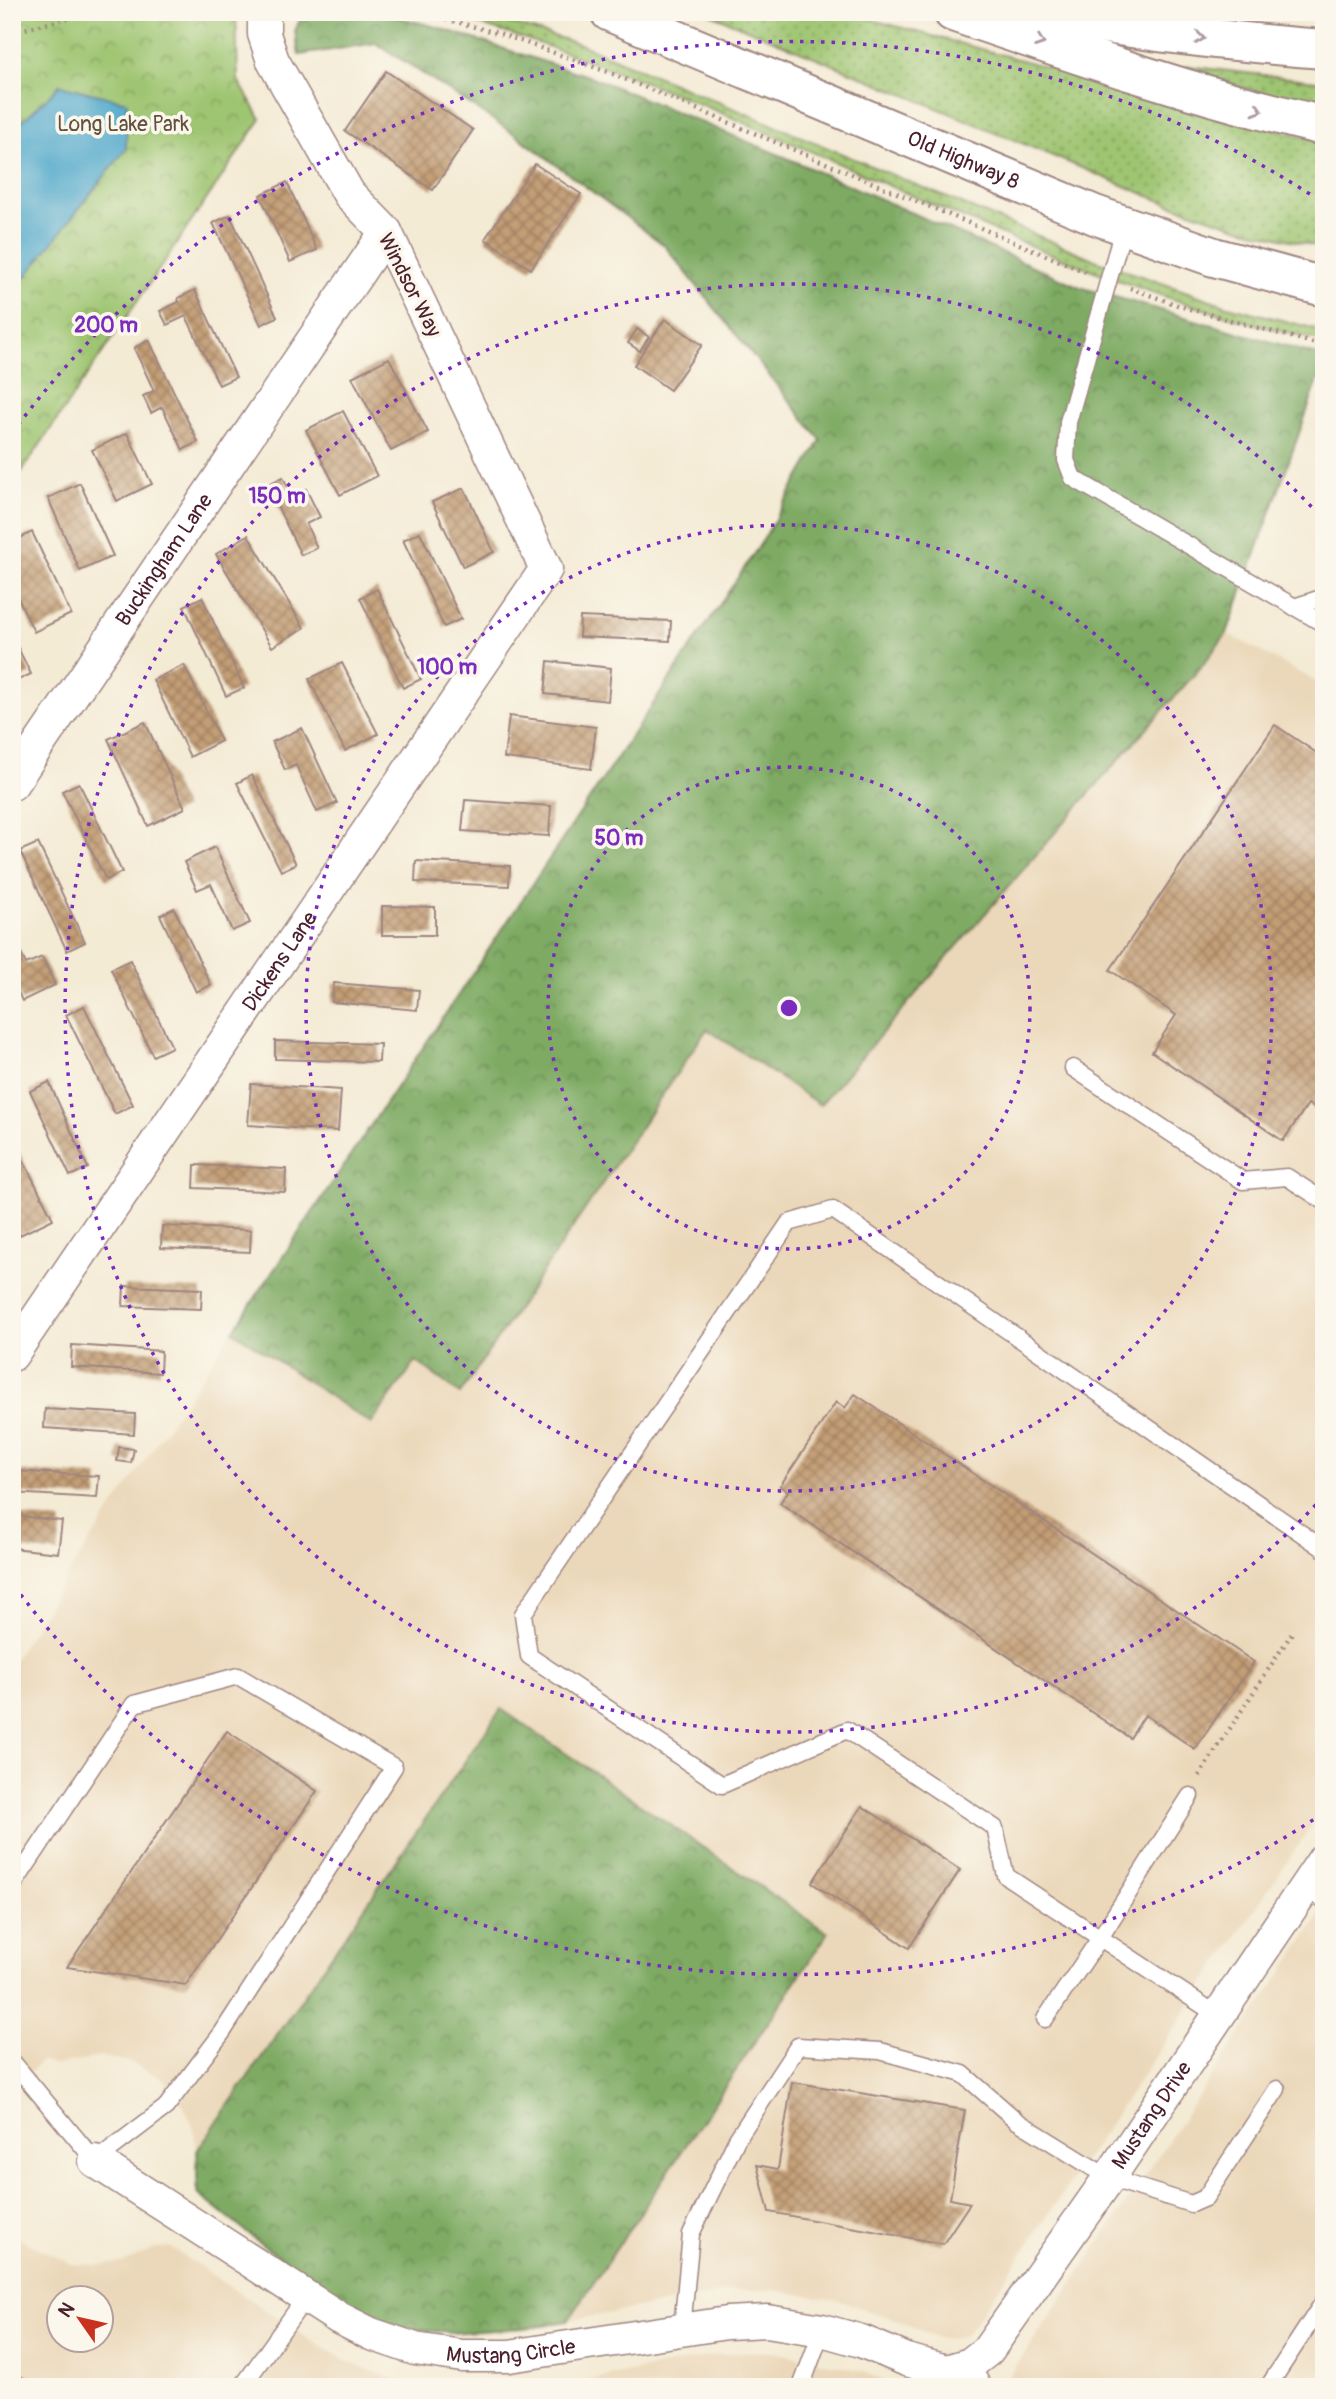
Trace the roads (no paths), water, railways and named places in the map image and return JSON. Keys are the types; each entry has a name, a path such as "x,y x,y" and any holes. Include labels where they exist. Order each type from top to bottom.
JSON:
{"main road":[{"name":"Old Highway 8","path":"610,12 1124,226 1214,257 1324,287"},
{"path":"953,12 1093,60 1264,112 1324,127"},
{"path":"1036,12 1109,26 1227,41 1324,49"}],"street":[{"name":"Windsor Way","path":"264,12 264,34 273,61 349,194 386,232 546,569"},
{"name":"Buckingham Lane","path":"12,784 386,232"},
{"name":"Dickens Lane","path":"12,1355 546,569"},
{"name":"Mustang Drive","path":"977,2375 988,2350 1219,2017 1314,1893 1324,1859"},
{"name":"Mustang Circle","path":"95,2161 306,2297 371,2334 415,2349 462,2356 509,2356 682,2329 767,2321 822,2330 861,2341 907,2360 946,2371 977,2375"}],"lane":[{"path":"1124,226 1068,422 1066,460 1073,478 1324,624"},
{"path":"1294,607 1324,597"},
{"path":"1073,1068 1243,1181 1287,1177 1324,1201"},
{"path":"1219,2017 1006,1876 995,1828 847,1730 722,1785 529,1656 523,1614 789,1223 833,1210 1324,1549"},
{"path":"12,1887 134,1704 238,1676 394,1767 222,2033 166,2107 95,2161 12,2061"},
{"path":"1045,2019 1190,1796"},
{"path":"682,2329 691,2234 737,2139 798,2046 880,2051 963,2074 1017,2121 1109,2178 1191,2204 1205,2198 1277,2089"},
{"path":"242,2387 306,2297"},
{"path":"1268,2387 1324,2301"},
{"path":"801,2387 822,2330"}],"water":[{"path":"60,85 127,102 126,149 12,294 12,131"}],"park label":[{"name":"Long Lake Park","path":"123,124"}]}
